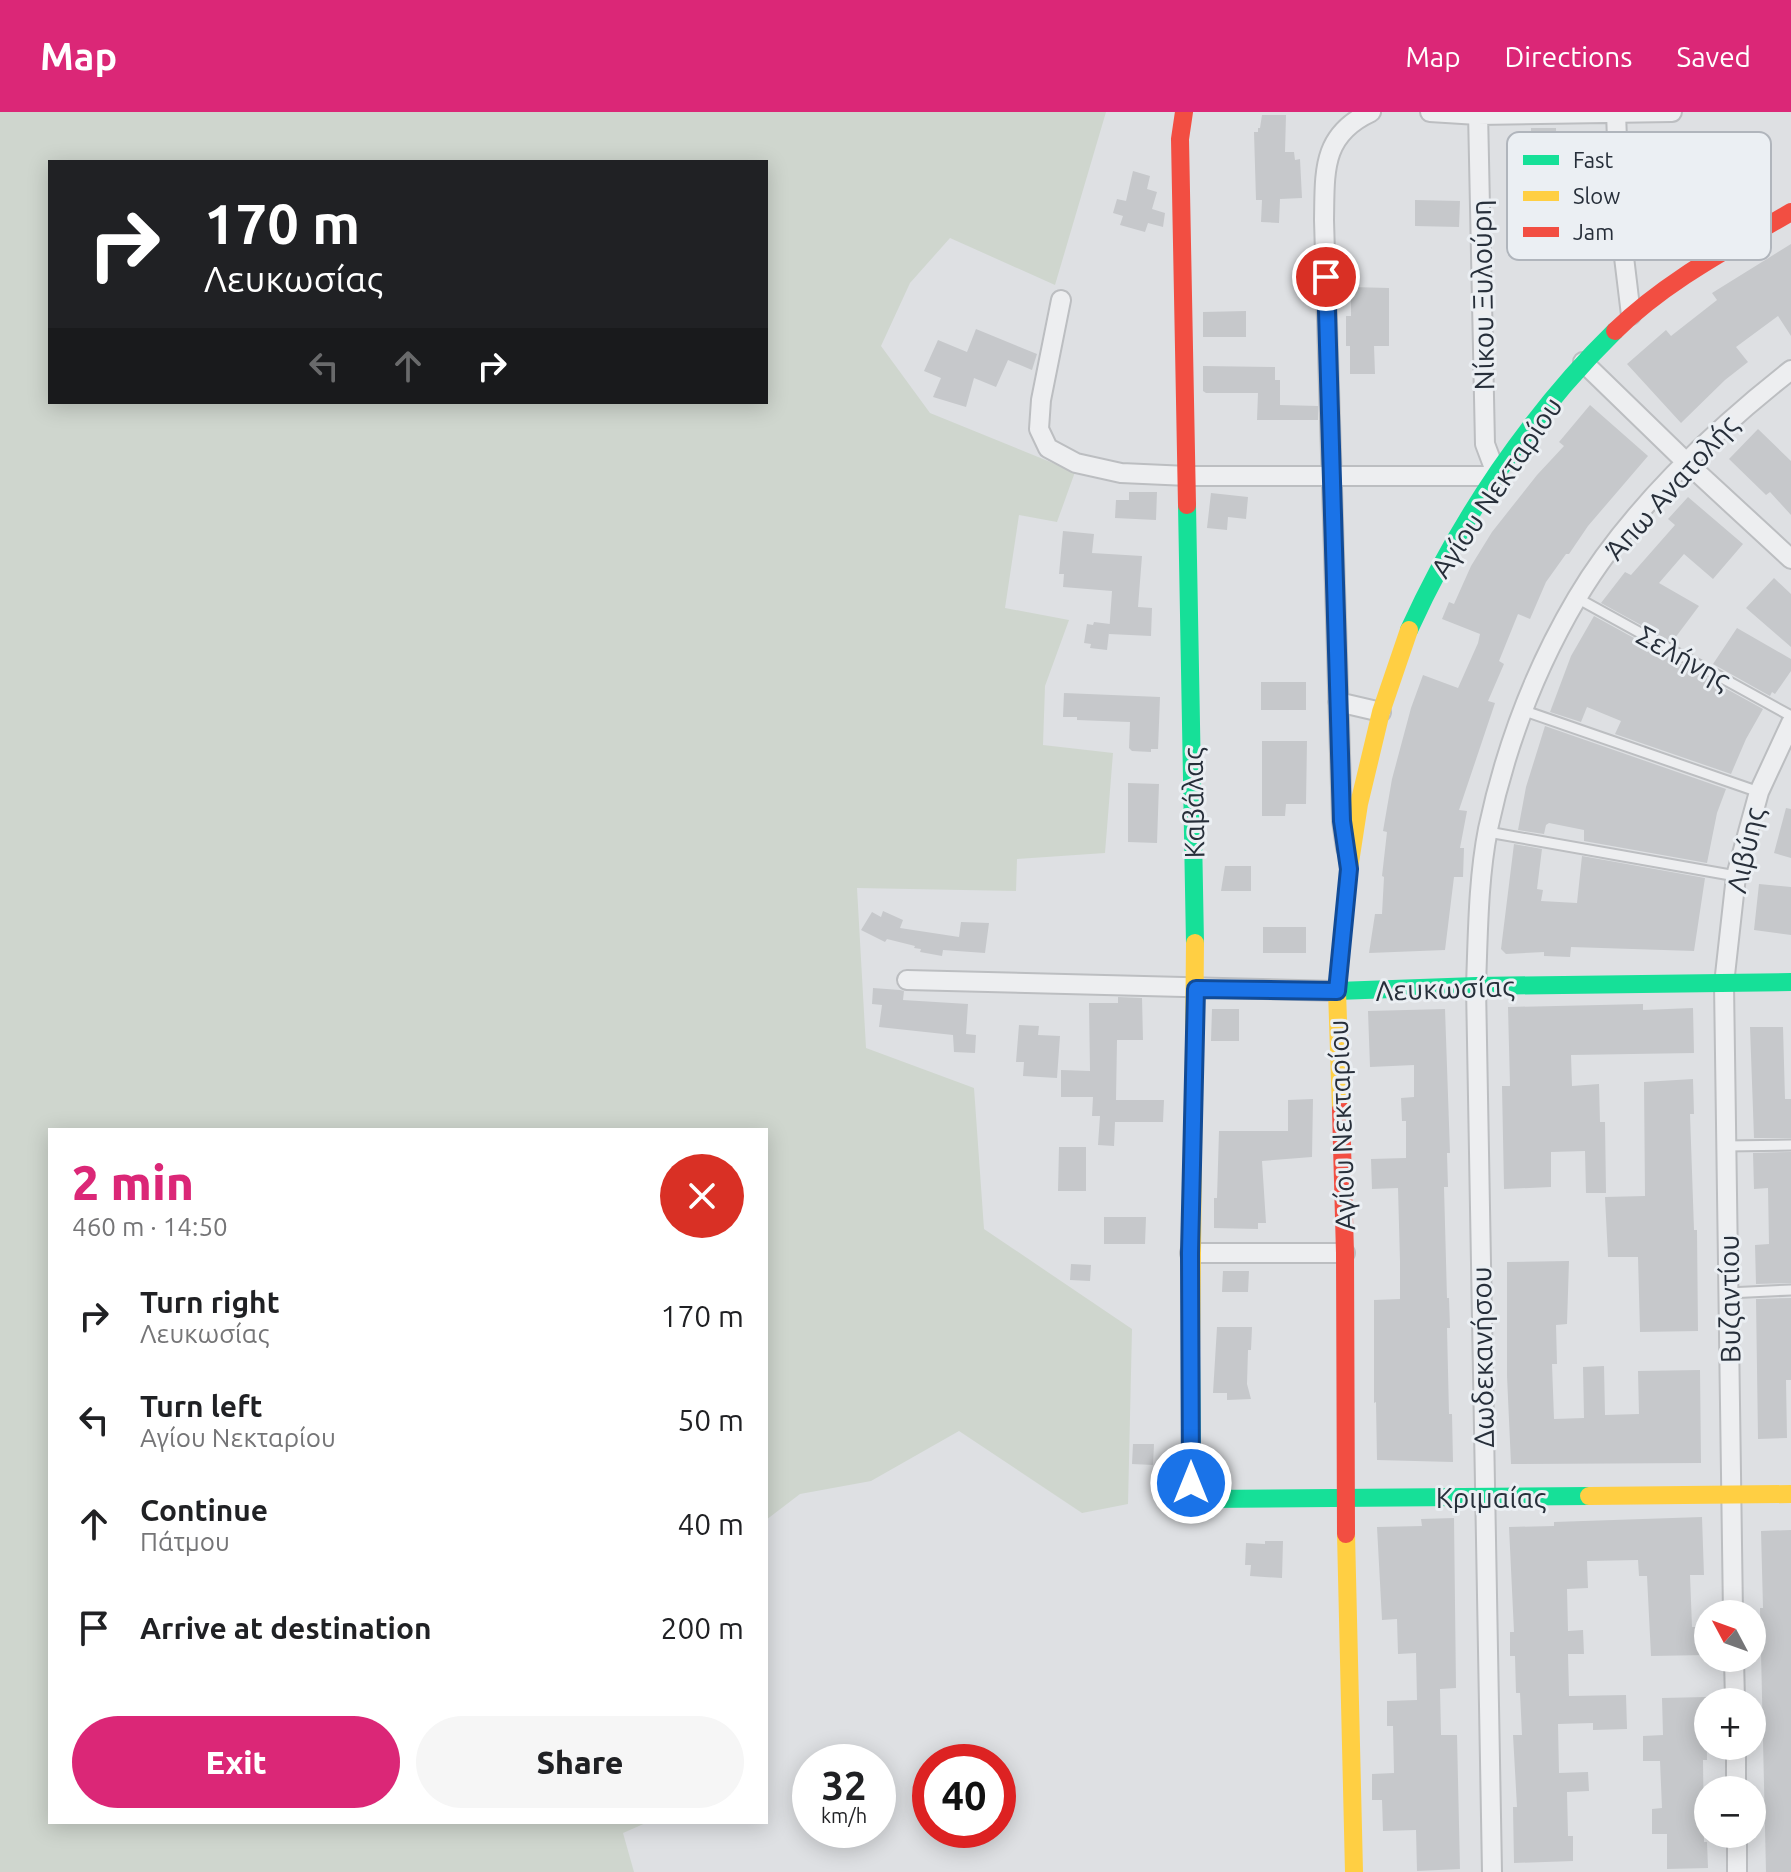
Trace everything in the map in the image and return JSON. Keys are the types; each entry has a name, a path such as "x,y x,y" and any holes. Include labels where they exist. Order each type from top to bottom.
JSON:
{"street":[{"name":"Καβάλας","path":"1184,112 1180,139 1196,989 1190,1253 1192,1495"},
{"path":"1349,869 1342,821 1325,167 1334,140 1353,120 1371,112"},
{"path":"1430,112 1672,112"},
{"name":"Νίκου Ξυλούρη","path":"1478,114 1485,444 1497,476"},
{"name":"Αγίου Νεκταρίου","path":"1771,224 1791,212"},
{"path":"1624,260 1631,315"},
{"name":"Αγίου Νεκταρίου","path":"1354,1872 1345,1498 1345,1253 1337,991 1359,804 1381,712 1409,629 1448,550 1532,424 1583,362 1631,315 1709,260"},
{"path":"1061,300 1039,429 1048,448 1076,463 1121,473 1188,476 1497,476"},
{"path":"1583,362 1791,559"},
{"name":"Άπω Ανατολής","path":"1476,986 1479,910 1488,832 1504,768 1522,710 1577,598 1624,531 1686,462 1739,410 1791,370"},
{"path":"1338,702 1381,712"},
{"name":"Λιβύης","path":"1724,984 1736,876 1759,792 1791,723"},
{"name":"Λευκωσίας","path":"907,980 1337,991 1791,982"},
{"name":"Βυζαντίου","path":"1724,984 1733,1600"},
{"name":"Δωδεκανήσου","path":"1476,986 1492,1872"},
{"path":"1190,1253 1345,1253"},
{"name":"Κριμαίας","path":"1192,1495 1203,1499 1791,1494"},
{"path":"1737,1848 1737,1872"}],"lane":[{"name":"Σελήνης","path":"1577,598 1791,716"},
{"path":"1522,710 1759,792"},
{"path":"1488,832 1736,876"},
{"path":"1726,1146 1791,1145"},
{"path":"1728,1293 1791,1290"}],"shaded area":[{"path":"0,112 1106,112 1055,285 950,238 910,283 881,346 930,413 1075,472 1057,522 1019,515 1005,608 1069,620 1045,686 1043,745 1113,753 1105,853 1017,859 1016,891 857,888 866,1048 974,1088 984,1229 1132,1329 1128,1504 1082,1513 959,1431 871,1481 800,1494 768,1518 768,1128 48,1128 48,1824 643,1824 623,1833 634,1872 0,1872"}],"building":[{"path":"1262,115 1286,115 1285,152 1294,152 1295,160 1300,159 1302,198 1280,199 1279,223 1261,222 1262,200 1256,200 1254,132 1260,128"},
{"path":"1531,128 1556,128 1556,132 1531,132"},
{"path":"1133,171 1150,176 1147,189 1157,192 1152,209 1165,213 1163,227 1148,223 1145,232 1120,225 1123,216 1113,213 1117,199 1126,201"},
{"path":"1415,200 1460,201 1459,227 1415,226"},
{"path":"1791,244 1791,336 1778,316 1736,347 1748,362 1681,423 1627,364 1666,330 1671,336 1717,300 1712,293 1765,260 1771,260 1771,256"},
{"path":"1351,287 1389,288 1389,346 1374,346 1375,374 1350,374 1346,316 1351,316"},
{"path":"1246,311 1246,337 1203,337 1203,312"},
{"path":"976,329 1037,354 1032,370 1008,360 996,387 974,378 966,407 933,397 941,378 924,371 938,340 967,352"},
{"path":"1203,366 1275,367 1275,380 1280,380 1280,405 1318,406 1318,420 1257,420 1258,393 1206,393 1203,391"},
{"path":"1590,405 1648,456 1566,554 1546,582 1530,619 1518,614 1499,661 1504,664 1488,701 1495,703 1459,810 1467,811 1460,848 1464,848 1463,877 1454,877 1445,950 1369,953 1375,914 1382,914 1387,832 1383,831 1392,779 1411,708 1423,675 1458,688 1480,634 1442,619 1449,602 1454,604 1471,566 1492,532 1564,446 1559,442"},
{"path":"1758,429 1791,461 1791,515 1770,492 1766,495 1729,459"},
{"path":"1129,492 1157,492 1156,520 1115,518 1116,500 1129,500"},
{"path":"1211,493 1248,497 1246,519 1228,517 1227,530 1207,528"},
{"path":"1688,497 1743,544 1713,579 1684,554 1659,583 1699,606 1672,642 1601,603 1625,572 1631,575 1675,525 1668,519"},
{"path":"1063,531 1094,534 1092,553 1142,556 1138,607 1152,608 1151,636 1109,634 1112,591 1063,587 1064,574 1059,574"},
{"path":"1774,578 1791,594 1791,647 1746,608"},
{"path":"1594,616 1763,709 1731,774 1615,734 1621,721 1587,707 1581,722 1550,712 1571,656"},
{"path":"1094,622 1110,624 1107,650 1090,648 1091,644 1084,643 1087,624 1093,625"},
{"path":"1737,628 1791,659 1791,671 1775,694 1772,692 1770,696 1713,664"},
{"path":"1261,682 1306,682 1306,710 1261,710"},
{"path":"1064,693 1160,697 1158,749 1151,749 1151,752 1132,751 1129,748 1130,722 1063,717"},
{"path":"1545,726 1726,789 1717,813 1707,863 1584,841 1584,830 1549,823 1544,834 1518,830 1526,787"},
{"path":"1262,741 1307,741 1306,804 1286,804 1285,816 1262,816"},
{"path":"1128,783 1159,784 1157,843 1128,842"},
{"path":"1786,808 1791,809 1791,858 1774,853"},
{"path":"1514,844 1542,849 1537,889 1543,890 1541,901 1577,903 1582,856 1705,878 1694,951 1571,947 1570,957 1544,956 1544,952 1506,954 1501,949"},
{"path":"1225,866 1251,866 1251,891 1221,891"},
{"path":"1759,884 1791,887 1791,935 1754,930"},
{"path":"883,911 903,920 900,928 959,937 961,922 989,923 985,953 943,950 942,956 920,952 921,949 915,946 887,939 885,942 861,930 872,912 881,917"},
{"path":"1263,927 1306,927 1306,953 1263,953"},
{"path":"873,988 904,991 903,1000 968,1004 966,1034 976,1035 975,1053 954,1052 953,1035 879,1027 882,1005 872,1004"},
{"path":"1118,997 1142,998 1143,1040 1117,1040 1116,1100 1164,1100 1163,1122 1115,1122 1114,1146 1098,1145 1100,1116 1092,1116 1093,1097 1061,1097 1061,1070 1090,1071 1089,1003 1118,1003"},
{"path":"1643,1004 1643,1010 1693,1008 1694,1053 1571,1055 1572,1086 1599,1084 1600,1122 1605,1122 1606,1193 1586,1193 1585,1151 1551,1152 1551,1187 1504,1189 1502,1086 1510,1086 1508,1007"},
{"path":"1212,1009 1239,1009 1239,1041 1211,1041"},
{"path":"1445,1009 1450,1153 1447,1153 1448,1187 1444,1187 1450,1328 1447,1328 1449,1414 1452,1414 1453,1462 1377,1460 1374,1300 1400,1299 1400,1262 1398,1188 1372,1189 1371,1159 1406,1158 1406,1121 1402,1121 1401,1098 1414,1097 1414,1065 1370,1067 1368,1011"},
{"path":"1019,1025 1039,1026 1038,1035 1060,1036 1057,1078 1023,1076 1024,1062 1016,1062"},
{"path":"1750,1027 1783,1027 1785,1099 1791,1099 1791,1138 1754,1138"},
{"path":"1693,1079 1694,1114 1690,1114 1694,1230 1697,1230 1698,1331 1640,1332 1638,1257 1608,1257 1605,1197 1645,1196 1644,1082"},
{"path":"1313,1099 1312,1157 1262,1161 1266,1223 1258,1223 1258,1229 1214,1228 1219,1131 1288,1131 1288,1100"},
{"path":"1059,1147 1086,1147 1086,1191 1058,1191"},
{"path":"1791,1152 1791,1283 1756,1284 1755,1245 1769,1244 1768,1188 1754,1189 1753,1153"},
{"path":"1104,1217 1146,1217 1145,1244 1104,1244"},
{"path":"1569,1261 1567,1324 1556,1325 1557,1364 1552,1364 1554,1419 1584,1418 1583,1367 1604,1366 1605,1415 1639,1414 1638,1371 1700,1370 1701,1463 1511,1464 1507,1262"},
{"path":"1071,1264 1091,1265 1090,1281 1070,1280"},
{"path":"1223,1271 1249,1271 1248,1292 1222,1292"},
{"path":"1791,1298 1791,1380 1786,1380 1787,1438 1758,1439 1756,1299"},
{"path":"1217,1327 1252,1327 1247,1384 1251,1399 1227,1400 1227,1393 1213,1393"},
{"path":"1133,1444 1154,1444 1153,1465 1132,1464"},
{"path":"1702,1517 1704,1575 1690,1575 1694,1655 1651,1656 1647,1576 1639,1576 1638,1560 1587,1561 1588,1588 1567,1589 1568,1631 1583,1630 1584,1654 1568,1654 1569,1696 1626,1695 1627,1729 1593,1730 1593,1723 1558,1724 1559,1773 1588,1772 1589,1791 1567,1792 1568,1836 1573,1836 1573,1861 1514,1863 1513,1807 1517,1807 1513,1735 1522,1735 1515,1656 1510,1656 1510,1632 1514,1632 1509,1527 1554,1526 1554,1522"},
{"path":"1454,1518 1456,1688 1440,1689 1441,1735 1457,1735 1460,1869 1417,1871 1416,1830 1383,1831 1382,1800 1372,1800 1372,1774 1394,1773 1393,1726 1387,1726 1387,1701 1417,1700 1416,1653 1398,1654 1397,1619 1382,1620 1377,1527 1422,1526 1421,1519"},
{"path":"1791,1530 1791,1872 1766,1872 1763,1760 1766,1760 1766,1688 1762,1688 1761,1672 1766,1672 1766,1600 1763,1600 1761,1531"},
{"path":"1265,1541 1283,1541 1282,1578 1250,1576 1251,1565 1245,1565 1246,1543 1265,1544"},
{"path":"1694,1697 1694,1760 1703,1760 1703,1776 1694,1776 1694,1848 1707,1848 1708,1868 1667,1869 1667,1834 1652,1834 1652,1809 1662,1808 1660,1761 1643,1761 1643,1736 1663,1735 1662,1698"}],"traffic: fast":[{"path":"1409,630 1450,549 1498,471 1554,398 1615,331"},
{"path":"1187,505 1195,943"},
{"path":"1337,991 1791,982"},
{"path":"1191,1354 1192,1495 1203,1499 1589,1496"}],"traffic: slow":[{"path":"1341,1110 1337,991 1349,869 1359,804 1381,712 1409,630"},
{"path":"1191,1354 1195,943"},
{"path":"1589,1496 1791,1494"},
{"path":"1346,1534 1354,1872"}],"traffic: jam":[{"path":"1184,112 1180,139 1187,505"},
{"path":"1771,224 1791,212"},
{"path":"1615,331 1655,296 1710,260"},
{"path":"1341,1110 1346,1534"}],"route":[{"path":"1191,1483 1190,1253 1196,989 1337,991 1349,869 1342,821 1326,277"}]}
